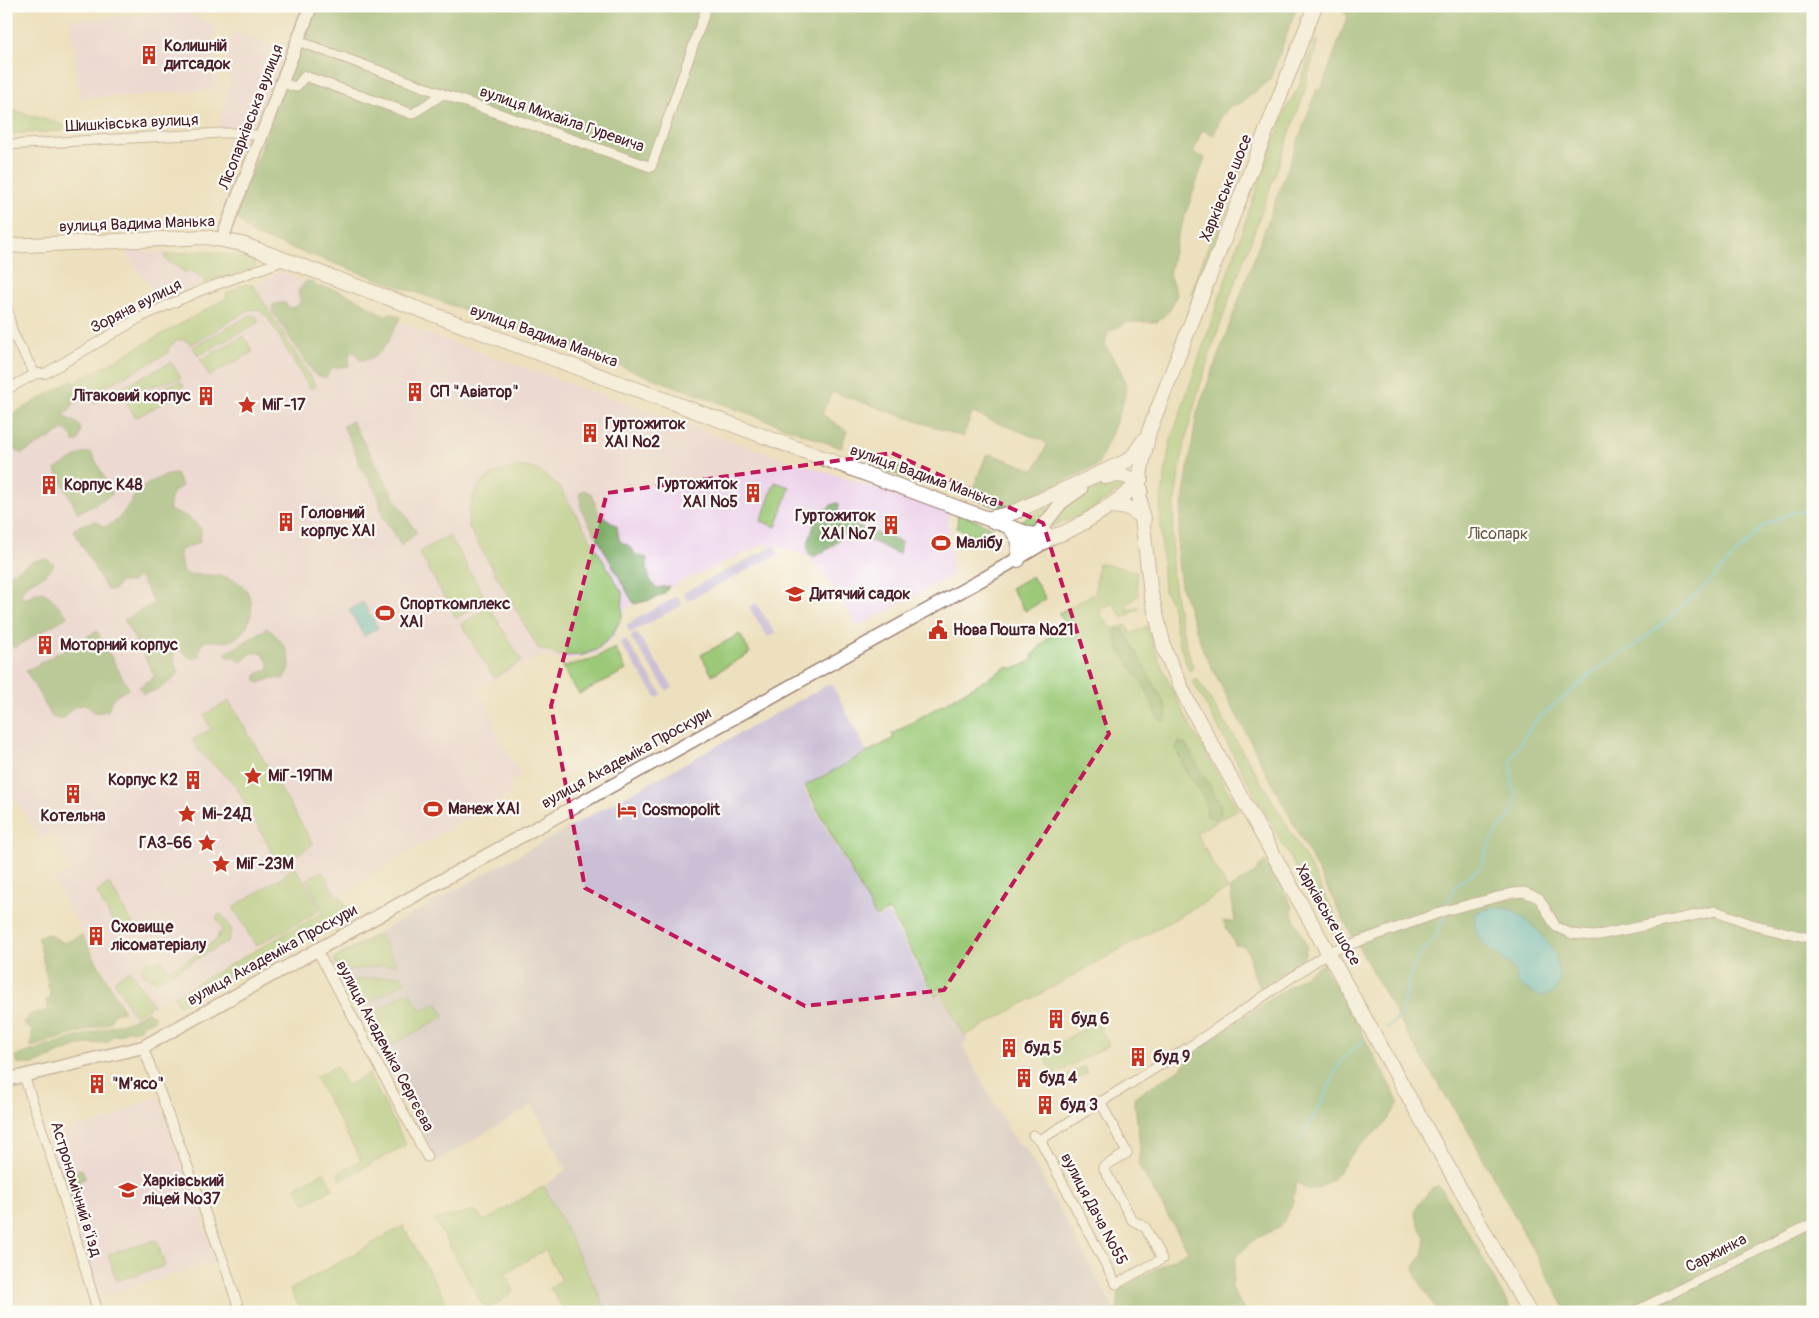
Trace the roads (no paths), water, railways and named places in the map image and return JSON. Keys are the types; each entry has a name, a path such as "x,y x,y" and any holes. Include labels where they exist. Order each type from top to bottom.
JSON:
{"main road":[{"name":"Харківське шосе","path":"1315,6 1149,431 1138,484 1144,514 1151,594 1170,663 1196,718 1329,952 1529,1312"},
{"name":"вулиця Вадима Манька","path":"6,246 196,237 222,239 286,260 990,518 1010,527 1036,534 1057,536"},
{"name":"Харківське шосе","path":"1144,514 1153,456 1168,382"},
{"path":"990,518 1014,517 1106,477 1131,458 1149,431"},
{"name":"вулиця Академіка Проскури","path":"1057,536 1111,506 1138,484 1153,456"},
{"path":"990,518 1012,513 1131,458"},
{"path":"1106,477 1120,474 1138,484"},
{"path":"1111,506 1129,508 1144,514"},
{"path":"1010,527 1019,541 1018,560"}],"street":[{"name":"Лісопарківська вулиця","path":"222,239 311,6"},
{"name":"вулиця Михайла Гуревича","path":"298,41 651,167 707,6"},
{"path":"282,83 296,87 305,76 412,114 443,94"},
{"name":"Шишківська вулиця","path":"6,145 223,133 243,133 260,136"},
{"name":"Зоряна вулиця","path":"6,390 35,374 46,373 141,317 202,290 286,260"},
{"path":"6,303 13,334 35,374"},
{"path":"1018,560 1061,503 1081,489"},
{"name":"вулиця Академіка Проскури","path":"6,1080 143,1047 1018,560 1057,536"},
{"name":"вулиця Дача №55","path":"1100,1101 1127,1153 1103,1167 1132,1220 1145,1226 1162,1259 1116,1284 1036,1138 1189,1047 1329,952 1460,906 1524,892 1539,898 1556,926 1572,934 1594,936 1716,911 1751,924 1813,939"},
{"name":"вулиця Академіка Сергєєва","path":"317,950 426,1157"},
{"path":"143,1047 224,1263 240,1312"},
{"name":"Астрономічний в'їзд","path":"24,1076 98,1312"},
{"name":"Саржинка","path":"1634,1312 1813,1223"}],"water":[{"path":"363,602 378,628 364,636 349,610"},
{"path":"1494,907 1513,910 1539,931 1556,954 1560,980 1554,993 1540,996 1518,984 1513,969 1480,940 1476,933 1476,913"}],"waterway":[{"path":"1387,1028 1402,1015 1405,995 1416,958 1434,939 1443,920 1446,904 1456,885 1482,867 1486,852 1496,833 1514,811 1516,800 1512,783 1511,758 1534,722 1597,669 1636,645 1666,621 1708,583 1763,526 1791,513 1813,509"},
{"path":"1298,1141 1321,1104 1337,1069 1347,1054 1364,1041"}],"place":[{"name":"Колишній дитсадок","path":"149,55"},
{"name":"СП \"Авіатор\"","path":"415,392"},
{"name":"Літаковий корпус","path":"206,396"},
{"name":"МіГ-17","path":"247,405"},
{"name":"Гуртожиток ХАІ №2","path":"590,433"},
{"name":"Корпус К48","path":"49,485"},
{"name":"Гуртожиток ХАІ №5","path":"753,493"},
{"name":"Головний корпус ХАІ","path":"286,522"},
{"name":"Гуртожиток ХАІ №7","path":"891,525"},
{"name":"Малібу","path":"941,543"},
{"name":"Дитячий садок","path":"795,594"},
{"name":"Спорткомплекс ХАІ","path":"385,613"},
{"name":"Нова Пошта №21","path":"938,630"},
{"name":"Моторний корпус","path":"45,645"},
{"name":"МіГ-19ПМ","path":"253,776"},
{"name":"Корпус К2","path":"193,780"},
{"name":"Котельна","path":"73,794"},
{"name":"Манеж ХАІ","path":"433,809"},
{"name":"Cosmopolit","path":"627,810"},
{"name":"Мі-24Д","path":"187,814"},
{"name":"ГАЗ-66","path":"207,843"},
{"name":"МіГ-23М","path":"221,864"},
{"name":"Сховище лісоматеріалу","path":"96,936"},
{"name":"буд 6","path":"1056,1019"},
{"name":"буд 5","path":"1009,1048"},
{"name":"буд 9","path":"1138,1057"},
{"name":"буд 4","path":"1024,1078"},
{"name":"\"М'ясо\"","path":"97,1084"},
{"name":"буд 3","path":"1045,1105"},
{"name":"Харківський ліцей №37","path":"128,1190"}],"park label":[{"name":"Лісопарк","path":"1498,534"}]}
